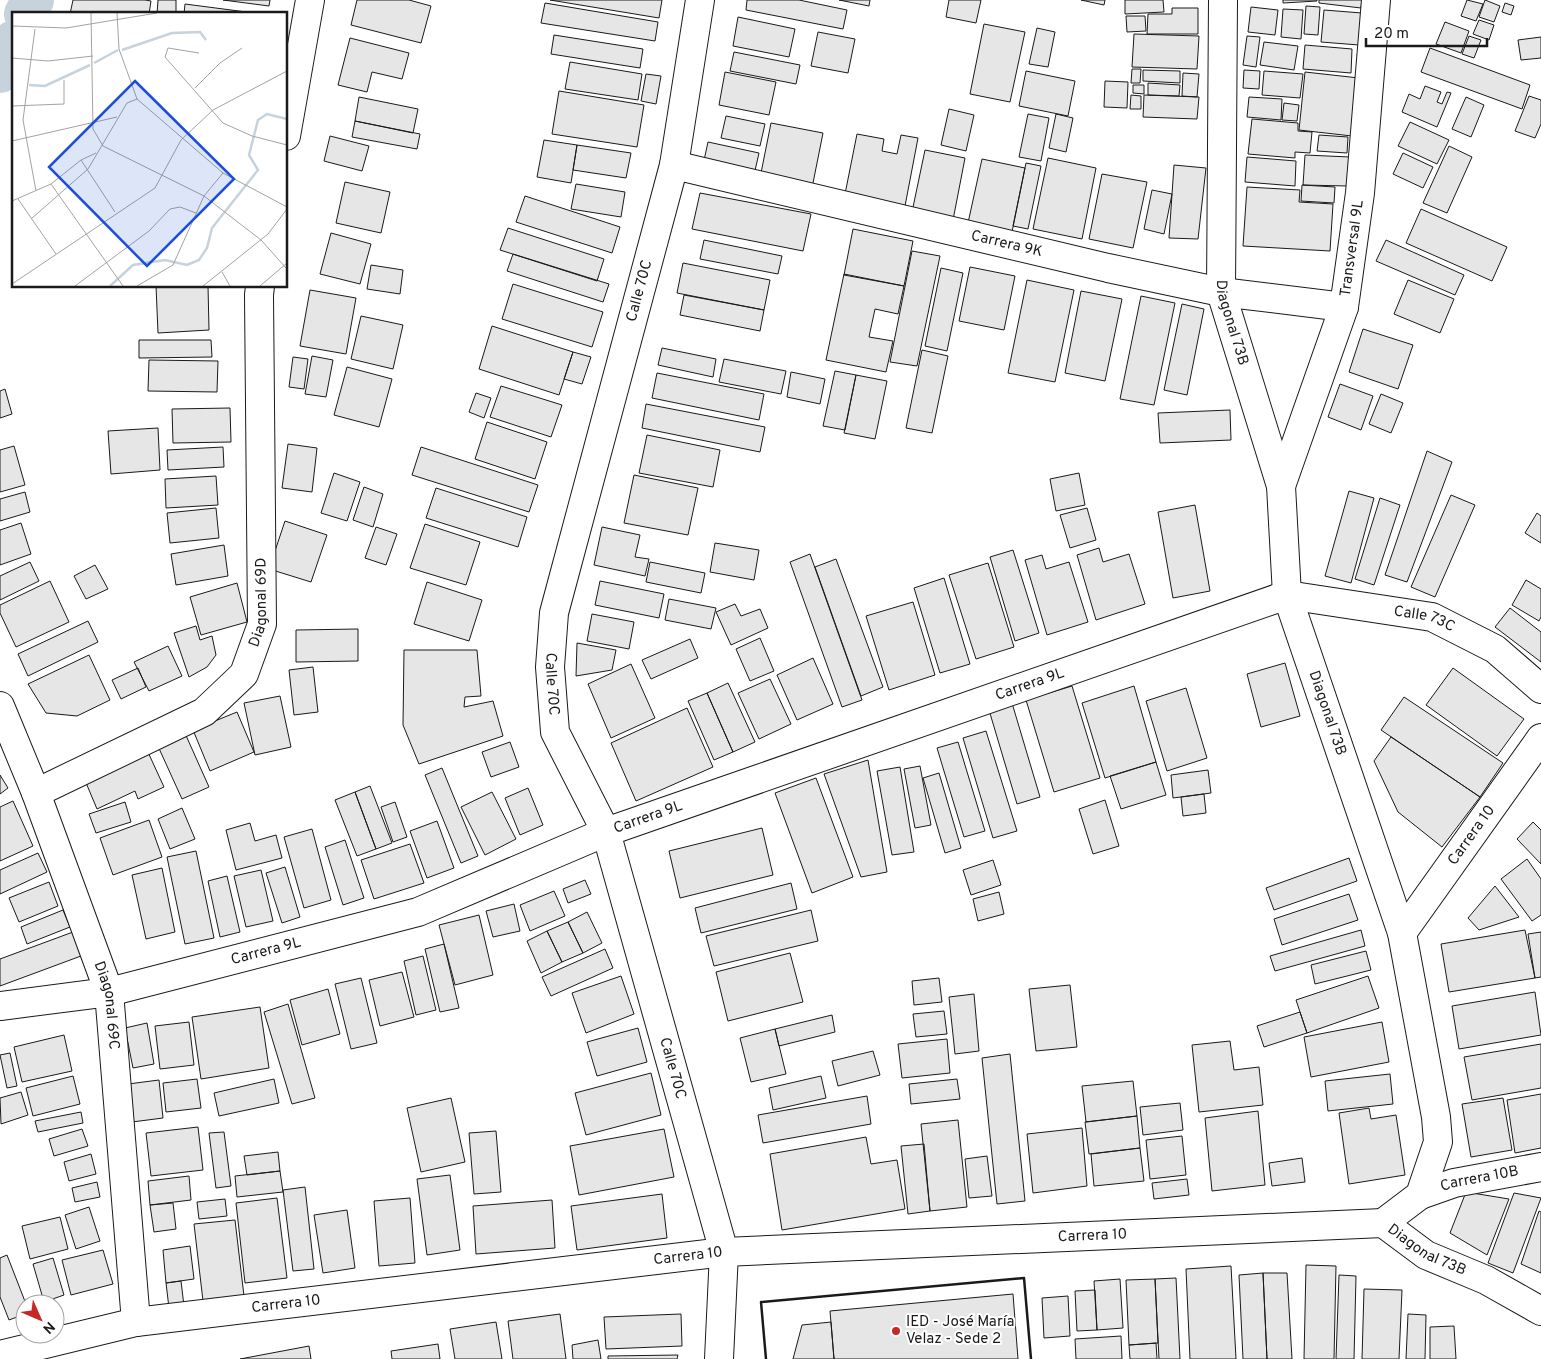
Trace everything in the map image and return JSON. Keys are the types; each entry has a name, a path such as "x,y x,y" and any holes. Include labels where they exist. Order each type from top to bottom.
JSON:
{"street":[{"path":"288,125 310,0"},
{"name":"Calle 70C","path":"700,0 674,166 554,613 550,667 555,732 606,832 724,1252 719,1359"},
{"name":"Diagonal 73B","path":"1223,0 1221,292 1281,486 1287,595 1402,933 1436,1117 1438,1142 1420,1194 1383,1223 1426,1255 1486,1280 1541,1311"},
{"name":"Transversal 9L","path":"1281,486 1344,307 1360,193 1376,0"},
{"name":"Carrera 9K","path":"674,166 1108,268 1221,292 1344,307"},
{"name":"Diagonal 69D","path":"36,793 204,712 244,674 262,624 260,288"},
{"name":"Carrera 9L","path":"0,1006 109,992 418,912 606,832 1287,595"},
{"name":"Calle 73C","path":"1287,595 1432,617 1495,649 1541,690"},
{"name":"Diagonal 69C","path":"0,706 36,793 109,992 136,1322"},
{"name":"Carrera 10","path":"1402,933 1541,738"},
{"name":"Carrera 10B","path":"1420,1194 1454,1183 1541,1167"},
{"name":"Carrera 10","path":"0,1355 136,1322 724,1252 1383,1223"}],"building":[{"path":"73,0 151,1 149,12 70,12"},
{"path":"158,0 176,0 176,12 157,12"},
{"path":"223,0 270,0 269,6"},
{"path":"357,0 409,0 431,6 421,43 351,25"},
{"path":"550,0 662,0 659,18"},
{"path":"747,0 799,0 847,10 843,29 746,10"},
{"path":"839,0 870,0 869,6"},
{"path":"949,0 981,0 976,23 946,17"},
{"path":"1081,0 1105,0 1104,5"},
{"path":"1125,0 1163,0 1164,12 1125,14"},
{"path":"1283,0 1317,0 1317,1 1283,3"},
{"path":"1319,0 1362,0 1361,8 1319,3"},
{"path":"1467,0 1483,4 1476,21 1461,16"},
{"path":"1485,0 1500,6 1494,22 1479,17"},
{"path":"545,3 658,22 655,41 541,23"},
{"path":"1505,3 1514,6 1511,15 1502,12"},
{"path":"185,4 246,12 184,12"},
{"path":"1306,6 1320,7 1318,35 1304,34"},
{"path":"1251,7 1278,10 1275,35 1248,32"},
{"path":"1172,8 1198,8 1198,34 1147,34 1148,14 1172,14"},
{"path":"1283,9 1303,10 1301,39 1281,37"},
{"path":"1324,10 1362,13 1359,45 1321,42"},
{"path":"1126,16 1145,16 1146,31 1127,32"},
{"path":"738,17 795,29 789,57 733,46"},
{"path":"1479,20 1494,25 1489,40 1473,34"},
{"path":"1445,22 1469,31 1461,53 1436,44"},
{"path":"984,24 1025,32 1010,102 970,94"},
{"path":"1037,28 1055,32 1048,67 1029,64"},
{"path":"818,32 855,39 848,73 811,66"},
{"path":"1134,34 1199,36 1197,69 1132,67"},
{"path":"554,35 643,49 640,68 551,54"},
{"path":"1247,36 1260,37 1256,67 1243,65"},
{"path":"1469,36 1481,40 1474,58 1462,54"},
{"path":"1541,37 1541,58 1521,60 1518,40"},
{"path":"350,38 409,53 402,79 372,72 367,92 338,85"},
{"path":"1264,42 1298,46 1294,70 1260,65"},
{"path":"1305,45 1352,49 1351,73 1303,69"},
{"path":"1430,48 1530,85 1522,109 1421,72"},
{"path":"734,52 800,65 796,84 730,71"},
{"path":"570,62 642,74 638,100 565,89"},
{"path":"1132,69 1141,69 1140,83 1131,83"},
{"path":"1143,70 1180,71 1180,83 1143,81"},
{"path":"1244,70 1260,71 1259,89 1243,88"},
{"path":"1026,71 1075,81 1068,116 1019,106"},
{"path":"1264,71 1303,74 1300,98 1262,95"},
{"path":"725,72 776,82 769,115 719,105"},
{"path":"1305,72 1359,78 1352,136 1299,130"},
{"path":"1183,73 1199,74 1197,97 1182,96"},
{"path":"646,74 661,76 656,104 641,101"},
{"path":"1105,81 1128,82 1127,108 1104,107"},
{"path":"1148,83 1180,85 1179,96 1148,95"},
{"path":"1133,85 1144,85 1144,94 1133,93"},
{"path":"1425,86 1441,92 1437,102 1442,104 1447,92 1451,93 1437,127 1402,112 1409,94 1420,99"},
{"path":"559,91 644,105 637,147 552,134"},
{"path":"1131,95 1141,96 1141,109 1130,109"},
{"path":"1144,95 1199,97 1197,119 1143,117"},
{"path":"1529,96 1541,100 1541,124 1535,138 1515,131"},
{"path":"359,97 418,109 413,133 355,121"},
{"path":"1249,97 1282,99 1281,120 1247,117"},
{"path":"1466,97 1484,105 1471,137 1452,129"},
{"path":"1284,103 1299,105 1297,121 1282,120"},
{"path":"949,109 974,115 966,151 941,145"},
{"path":"1028,114 1049,118 1041,161 1019,157"},
{"path":"1056,114 1073,118 1066,152 1049,148"},
{"path":"726,116 765,124 760,146 721,138"},
{"path":"1252,119 1298,123 1298,131 1312,132 1310,153 1295,152 1295,158 1248,154"},
{"path":"355,121 420,134 417,149 352,137"},
{"path":"1410,122 1449,140 1437,164 1398,146"},
{"path":"771,123 823,133 812,188 760,178"},
{"path":"857,134 884,139 882,151 897,154 901,135 918,138 905,206 845,194"},
{"path":"1319,135 1348,137 1347,153 1317,151"},
{"path":"330,136 369,146 362,171 324,161"},
{"path":"544,140 577,145 571,183 537,177"},
{"path":"708,142 759,153 754,175 703,165"},
{"path":"577,145 631,153 626,178 573,170"},
{"path":"1449,146 1472,157 1447,213 1423,203"},
{"path":"925,150 965,158 953,220 912,212"},
{"path":"1403,153 1433,167 1423,188 1393,174"},
{"path":"1305,155 1350,157 1348,186 1303,185"},
{"path":"1247,157 1296,161 1295,186 1245,182"},
{"path":"1048,158 1096,168 1082,239 1033,229"},
{"path":"982,159 1025,168 1012,232 968,223"},
{"path":"1026,163 1041,166 1028,229 1013,226"},
{"path":"1174,165 1206,168 1198,239 1169,238"},
{"path":"1102,174 1147,182 1133,248 1089,239"},
{"path":"345,182 390,192 381,233 336,223"},
{"path":"576,184 625,192 621,217 571,209"},
{"path":"1302,185 1335,187 1334,203 1301,201"},
{"path":"1247,187 1300,190 1299,202 1333,204 1330,251 1243,246"},
{"path":"1152,190 1172,194 1164,234 1144,229"},
{"path":"700,193 811,214 803,251 692,229"},
{"path":"525,196 620,227 612,253 516,222"},
{"path":"1421,209 1507,247 1492,281 1406,243"},
{"path":"508,228 604,259 597,281 500,250"},
{"path":"853,229 913,241 904,286 844,275"},
{"path":"331,233 371,244 360,284 320,274"},
{"path":"704,240 782,256 778,274 700,259"},
{"path":"1386,240 1464,275 1455,295 1376,261"},
{"path":"912,251 940,256 917,366 890,362"},
{"path":"513,254 609,284 603,302 507,271"},
{"path":"683,263 770,280 764,310 677,293"},
{"path":"371,265 403,270 400,294 367,289"},
{"path":"970,267 1015,276 1004,330 959,321"},
{"path":"941,268 963,273 947,351 925,346"},
{"path":"844,274 904,286 898,314 875,309 869,337 893,341 886,372 826,360"},
{"path":"1027,280 1074,290 1055,382 1008,373"},
{"path":"1408,280 1454,299 1440,333 1394,314"},
{"path":"513,284 603,312 592,347 502,319"},
{"path":"156,288 208,288 209,330 158,333"},
{"path":"310,290 356,298 346,354 300,346"},
{"path":"1081,291 1122,299 1105,381 1065,373"},
{"path":"684,295 764,310 760,331 680,315"},
{"path":"1141,296 1175,303 1154,405 1120,399"},
{"path":"1182,304 1204,309 1187,395 1164,390"},
{"path":"361,316 403,325 393,369 351,359"},
{"path":"492,326 573,352 559,395 479,369"},
{"path":"1363,329 1413,345 1398,389 1349,372"},
{"path":"139,340 211,340 212,357 139,358"},
{"path":"662,348 716,359 713,377 658,365"},
{"path":"922,350 948,356 932,433 906,428"},
{"path":"573,352 591,357 582,384 564,379"},
{"path":"312,356 333,360 326,397 305,394"},
{"path":"293,357 308,359 304,389 289,387"},
{"path":"724,359 786,371 781,394 719,382"},
{"path":"149,360 218,361 217,392 148,391"},
{"path":"347,367 392,379 379,427 334,415"},
{"path":"835,371 856,375 845,430 823,426"},
{"path":"791,372 825,379 820,404 787,397"},
{"path":"657,373 764,394 759,420 652,398"},
{"path":"856,375 887,381 875,439 844,433"},
{"path":"1340,384 1373,396 1361,430 1328,417"},
{"path":"501,386 562,405 551,437 490,417"},
{"path":"5,389 12,414 0,418 0,391"},
{"path":"476,393 491,398 484,418 469,412"},
{"path":"1381,394 1403,403 1391,433 1369,424"},
{"path":"646,404 765,427 760,452 642,428"},
{"path":"230,408 231,442 173,443 172,409"},
{"path":"1230,410 1231,440 1160,443 1158,413"},
{"path":"487,422 547,442 535,479 475,459"},
{"path":"158,428 160,470 111,474 108,431"},
{"path":"647,435 720,450 713,487 639,473"},
{"path":"288,444 317,448 312,492 282,488"},
{"path":"14,446 25,485 0,492 0,450"},
{"path":"223,447 224,467 168,470 167,450"},
{"path":"421,447 538,485 529,512 412,475"},
{"path":"1427,451 1452,462 1407,582 1385,575"},
{"path":"334,473 360,482 347,521 321,513"},
{"path":"1079,473 1085,505 1056,511 1050,479"},
{"path":"634,475 698,488 688,535 624,523"},
{"path":"216,476 218,505 166,508 165,479"},
{"path":"364,487 383,494 373,527 353,520"},
{"path":"436,488 527,517 518,547 426,518"},
{"path":"1349,491 1374,498 1351,583 1325,576"},
{"path":"25,492 30,512 0,521 0,499"},
{"path":"1451,495 1475,505 1435,597 1411,587"},
{"path":"1380,498 1400,505 1374,585 1355,579"},
{"path":"1195,505 1210,591 1173,598 1158,512"},
{"path":"216,508 219,538 170,543 167,513"},
{"path":"1087,508 1096,540 1070,548 1060,515"},
{"path":"1537,513 1541,516 1541,543 1525,533"},
{"path":"285,521 327,535 311,582 269,569"},
{"path":"21,523 31,554 0,565 0,530"},
{"path":"425,524 480,542 466,585 410,568"},
{"path":"376,527 397,534 386,565 365,558"},
{"path":"602,527 640,535 635,557 649,559 645,576 594,565"},
{"path":"715,543 759,550 754,580 710,572"},
{"path":"224,545 228,576 176,585 171,554"},
{"path":"1099,548 1103,562 1129,554 1145,604 1096,620 1077,555"},
{"path":"1013,550 1039,633 1015,641 990,557"},
{"path":"810,554 862,700 842,707 790,562"},
{"path":"1042,555 1046,569 1069,562 1088,622 1047,635 1025,560"},
{"path":"836,559 883,687 861,696 815,567"},
{"path":"30,562 39,581 0,600 0,576"},
{"path":"650,562 705,573 701,593 646,582"},
{"path":"988,563 1014,647 976,659 949,575"},
{"path":"95,565 108,589 86,599 74,576"},
{"path":"944,578 970,664 940,673 914,588"},
{"path":"1526,580 1541,589 1541,617 1539,621 1512,605"},
{"path":"50,581 69,622 16,647 0,613 0,605"},
{"path":"600,581 664,594 659,618 595,605"},
{"path":"427,582 482,600 469,641 414,624"},
{"path":"237,583 247,622 201,635 190,597"},
{"path":"669,599 716,608 711,629 665,620"},
{"path":"913,602 935,675 889,690 866,616"},
{"path":"735,604 741,616 760,609 768,628 731,645 716,612"},
{"path":"1510,608 1541,632 1541,662 1495,627"},
{"path":"592,614 634,622 629,649 587,641"},
{"path":"88,621 98,642 28,676 18,654"},
{"path":"196,626 200,640 212,636 216,655 207,667 189,677 174,633"},
{"path":"358,629 358,661 296,662 296,630"},
{"path":"760,638 774,671 750,681 736,649"},
{"path":"690,639 698,658 651,679 642,660"},
{"path":"577,643 616,650 612,670 576,676"},
{"path":"168,646 182,676 149,691 134,662"},
{"path":"404,650 477,650 481,696 465,697 464,707 493,701 503,736 419,764 403,725"},
{"path":"89,655 110,700 77,716 46,713 28,684"},
{"path":"813,658 833,704 797,720 777,675"},
{"path":"1285,663 1300,716 1261,727 1247,674"},
{"path":"631,664 655,718 611,738 588,684"},
{"path":"313,667 318,712 294,715 289,670"},
{"path":"138,668 146,687 121,699 112,680"},
{"path":"1453,668 1524,719 1497,756 1426,705"},
{"path":"770,679 791,724 759,739 738,693"},
{"path":"728,683 755,742 733,752 707,693"},
{"path":"1072,686 1100,778 1054,792 1026,700"},
{"path":"1134,686 1156,762 1105,778 1082,703"},
{"path":"1186,688 1207,758 1167,771 1146,701"},
{"path":"707,693 733,752 714,760 688,701"},
{"path":"280,696 291,747 255,755 244,703"},
{"path":"1404,697 1503,763 1480,797 1381,730"},
{"path":"1012,703 1040,797 1017,804 989,710"},
{"path":"687,708 713,767 636,801 611,743"},
{"path":"237,712 254,752 210,771 193,730"},
{"path":"184,731 209,787 182,799 157,744"},
{"path":"986,731 1017,831 993,838 963,738"},
{"path":"1391,737 1480,797 1442,847 1398,812 1374,761"},
{"path":"510,742 519,767 491,777 482,752"},
{"path":"958,742 985,831 964,837 937,748"},
{"path":"147,750 164,787 138,799 135,791 97,809 84,778"},
{"path":"868,760 887,872 861,877 824,774"},
{"path":"1156,762 1166,795 1121,809 1110,776"},
{"path":"920,766 931,825 915,828 904,769"},
{"path":"900,767 914,852 892,855 877,771"},
{"path":"442,768 478,856 461,863 425,775"},
{"path":"1208,770 1211,793 1173,798 1171,775"},
{"path":"939,773 961,848 945,853 923,778"},
{"path":"0,775 8,788 0,794"},
{"path":"816,778 853,877 812,893 775,793"},
{"path":"370,786 392,843 376,849 355,792"},
{"path":"528,788 543,825 520,835 505,798"},
{"path":"355,792 376,849 357,856 335,800"},
{"path":"492,792 516,839 485,855 461,807"},
{"path":"1204,794 1206,813 1183,816 1181,797"},
{"path":"1105,800 1119,846 1093,854 1079,809"},
{"path":"13,801 33,846 0,861 0,807"},
{"path":"125,802 131,822 96,833 89,814"},
{"path":"395,802 407,837 393,842 381,807"},
{"path":"182,808 195,839 170,849 158,819"},
{"path":"149,820 162,857 113,875 100,838"},
{"path":"437,821 454,868 427,878 410,831"},
{"path":"1533,822 1541,830 1541,864 1517,839"},
{"path":"250,823 255,841 276,835 282,858 236,870 226,830"},
{"path":"762,828 773,875 680,898 669,851"},
{"path":"312,829 331,900 304,908 284,837"},
{"path":"345,840 364,898 343,905 325,847"},
{"path":"410,844 424,883 374,899 361,860"},
{"path":"196,851 214,938 185,944 167,857"},
{"path":"38,853 47,872 0,894 0,870"},
{"path":"1349,858 1357,881 1274,910 1266,888"},
{"path":"1527,859 1541,879 1541,915 1532,921 1501,879"},
{"path":"993,860 1001,885 971,895 963,870"},
{"path":"285,867 300,917 282,923 266,873"},
{"path":"162,868 175,932 146,939 132,875"},
{"path":"261,870 273,921 246,927 234,876"},
{"path":"227,876 240,932 220,937 208,881"},
{"path":"585,880 591,894 568,903 563,889"},
{"path":"49,882 58,906 19,922 9,898"},
{"path":"791,883 797,909 701,933 695,908"},
{"path":"1495,886 1519,917 1479,930 1468,918"},
{"path":"554,891 565,916 530,931 520,905"},
{"path":"999,892 1004,914 978,921 973,899"},
{"path":"1349,894 1358,920 1282,945 1274,919"},
{"path":"514,904 520,931 493,937 486,911"},
{"path":"63,910 70,927 27,944 21,927"},
{"path":"811,910 818,941 714,966 706,936"},
{"path":"587,912 602,943 583,953 568,922"},
{"path":"479,915 493,975 455,985 439,925"},
{"path":"568,922 583,953 562,962 547,931"},
{"path":"1361,930 1365,946 1275,971 1270,956"},
{"path":"1525,930 1535,978 1449,992 1441,944"},
{"path":"547,931 562,962 541,973 527,941"},
{"path":"73,932 81,956 0,986 0,959"},
{"path":"1541,932 1541,977 1535,978 1528,934"},
{"path":"444,944 459,1008 440,1012 425,949"},
{"path":"605,949 613,968 551,996 542,977"},
{"path":"1366,951 1371,970 1315,984 1311,965"},
{"path":"790,953 803,1002 728,1021 716,972"},
{"path":"423,956 436,1010 416,1015 404,961"},
{"path":"402,972 414,1017 380,1026 369,980"},
{"path":"621,976 634,1014 586,1033 572,993"},
{"path":"1368,976 1379,1008 1307,1033 1296,1000"},
{"path":"361,978 377,1043 351,1049 335,984"},
{"path":"939,978 942,1002 914,1005 912,981"},
{"path":"1070,985 1077,1047 1036,1051 1029,989"},
{"path":"328,989 340,1034 302,1045 290,1000"},
{"path":"1535,992 1541,1035 1459,1049 1452,1006"},
{"path":"974,994 979,1051 955,1054 949,997"},
{"path":"288,1004 315,1098 292,1104 264,1012"},
{"path":"260,1007 269,1068 201,1079 192,1017"},
{"path":"944,1011 947,1034 916,1037 913,1014"},
{"path":"1300,1012 1307,1033 1264,1047 1257,1026"},
{"path":"832,1015 835,1032 779,1046 775,1029"},
{"path":"189,1022 194,1065 160,1069 155,1026"},
{"path":"1382,1022 1389,1062 1311,1077 1304,1037"},
{"path":"147,1023 154,1064 133,1068 125,1028"},
{"path":"638,1028 647,1062 597,1076 587,1042"},
{"path":"775,1029 786,1074 751,1082 740,1038"},
{"path":"64,1035 72,1071 22,1082 14,1047"},
{"path":"947,1039 950,1073 902,1078 898,1044"},
{"path":"1230,1041 1234,1070 1259,1067 1263,1105 1199,1112 1192,1045"},
{"path":"1541,1044 1541,1088 1472,1100 1464,1057"},
{"path":"873,1051 880,1075 838,1086 832,1061"},
{"path":"10,1053 17,1086 7,1088 0,1055"},
{"path":"1010,1054 1025,1201 997,1204 982,1058"},
{"path":"651,1073 661,1115 586,1135 575,1093"},
{"path":"1390,1074 1393,1104 1328,1111 1325,1081"},
{"path":"73,1076 80,1104 33,1116 26,1088"},
{"path":"821,1076 826,1098 773,1110 769,1088"},
{"path":"197,1079 201,1108 166,1112 163,1083"},
{"path":"274,1079 279,1103 219,1116 214,1093"},
{"path":"957,1079 960,1099 911,1104 909,1084"},
{"path":"159,1080 163,1118 132,1122 128,1084"},
{"path":"1133,1081 1137,1116 1086,1122 1082,1086"},
{"path":"21,1092 28,1115 1,1124 0,1098"},
{"path":"1541,1094 1541,1148 1515,1153 1507,1100"},
{"path":"867,1096 871,1124 763,1143 758,1115"},
{"path":"451,1098 465,1162 421,1172 407,1108"},
{"path":"1503,1098 1512,1150 1471,1157 1462,1104"},
{"path":"1180,1103 1183,1130 1143,1135 1140,1107"},
{"path":"1369,1108 1371,1119 1396,1115 1405,1175 1349,1184 1339,1113"},
{"path":"1258,1111 1265,1185 1212,1191 1205,1118"},
{"path":"81,1112 83,1123 38,1132 35,1121"},
{"path":"1137,1116 1140,1148 1089,1154 1085,1122"},
{"path":"958,1120 967,1207 930,1211 921,1124"},
{"path":"198,1127 203,1170 151,1176 146,1133"},
{"path":"1082,1128 1087,1186 1033,1193 1027,1134"},
{"path":"82,1129 88,1146 54,1156 49,1139"},
{"path":"664,1129 674,1177 579,1195 570,1146"},
{"path":"496,1131 501,1192 474,1194 469,1133"},
{"path":"224,1132 231,1186 216,1188 209,1133"},
{"path":"1182,1136 1186,1175 1150,1179 1146,1140"},
{"path":"866,1137 871,1164 897,1160 905,1209 782,1230 770,1154"},
{"path":"924,1144 930,1211 908,1214 901,1146"},
{"path":"1140,1148 1144,1181 1094,1186 1091,1154"},
{"path":"278,1152 280,1171 247,1175 244,1156"},
{"path":"91,1154 96,1174 69,1181 64,1162"},
{"path":"987,1156 992,1196 969,1198 965,1159"},
{"path":"1302,1158 1305,1182 1272,1186 1269,1163"},
{"path":"280,1171 283,1192 237,1197 235,1176"},
{"path":"450,1175 460,1250 427,1255 417,1179"},
{"path":"189,1176 191,1200 150,1205 148,1181"},
{"path":"1187,1179 1189,1195 1154,1199 1152,1183"},
{"path":"97,1182 100,1197 75,1202 72,1188"},
{"path":"305,1187 314,1269 293,1271 283,1190"},
{"path":"1466,1192 1509,1199 1487,1255 1450,1233"},
{"path":"1514,1193 1541,1198 1513,1273 1488,1263"},
{"path":"662,1194 667,1238 577,1250 571,1206"},
{"path":"277,1198 287,1278 245,1283 236,1203"},
{"path":"410,1198 415,1263 379,1266 374,1201"},
{"path":"225,1199 227,1216 199,1219 197,1202"},
{"path":"552,1200 555,1248 476,1254 473,1206"},
{"path":"173,1203 176,1229 154,1232 150,1205"},
{"path":"89,1207 100,1241 76,1249 65,1215"},
{"path":"347,1210 355,1268 323,1273 314,1215"},
{"path":"1539,1211 1541,1212 1541,1273 1521,1264"},
{"path":"60,1217 68,1249 30,1259 22,1226"},
{"path":"235,1220 244,1296 203,1301 194,1224"},
{"path":"190,1246 194,1279 166,1283 163,1250"},
{"path":"103,1250 113,1284 71,1295 62,1260"},
{"path":"7,1255 22,1294 15,1294 15,1318 9,1320 0,1297 0,1258"},
{"path":"53,1258 64,1294 42,1294 33,1264"},
{"path":"1306,1265 1336,1266 1334,1359 1304,1359"},
{"path":"1231,1266 1236,1359 1190,1359 1186,1269"},
{"path":"1263,1273 1267,1359 1243,1359 1239,1275"},
{"path":"1263,1273 1287,1273 1292,1359 1267,1359"},
{"path":"1339,1275 1356,1276 1354,1359 1336,1359"},
{"path":"1176,1278 1180,1359 1159,1359 1155,1279"},
{"path":"1120,1279 1123,1328 1097,1330 1094,1281"},
{"path":"1155,1279 1158,1343 1129,1345 1126,1280"},
{"path":"181,1281 184,1306 169,1308 166,1283"},
{"path":"1364,1289 1402,1290 1399,1359 1362,1359"},
{"path":"1095,1290 1097,1330 1077,1331 1075,1291"},
{"path":"1013,1294 1018,1359 834,1359 830,1311"},
{"path":"1068,1296 1070,1336 1044,1338 1042,1298"},
{"path":"560,1314 566,1359 513,1359 508,1321"},
{"path":"681,1314 682,1346 606,1349 604,1317"},
{"path":"1408,1314 1426,1315 1425,1359 1406,1359"},
{"path":"496,1322 502,1359 455,1359 450,1329"},
{"path":"831,1322 834,1359 793,1359 802,1325"},
{"path":"1454,1326 1456,1359 1430,1359 1430,1327"},
{"path":"1121,1336 1122,1359 1076,1359 1075,1339"},
{"path":"598,1340 601,1359 573,1359 572,1345"},
{"path":"1156,1343 1157,1359 1130,1359 1129,1345"},
{"path":"438,1344 440,1359 392,1359 391,1351"},
{"path":"309,1346 311,1359 240,1359"},
{"path":"678,1355 677,1359 608,1359 608,1356"}],"waterway":[{"path":"26,12 33,0"},
{"path":"0,72 12,46"}],"wall":[{"path":"766,1359 761,1302 1024,1278 1031,1359"}],"place":[{"name":"IED - José María Velaz - Sede 2","path":"896,1331"}]}
